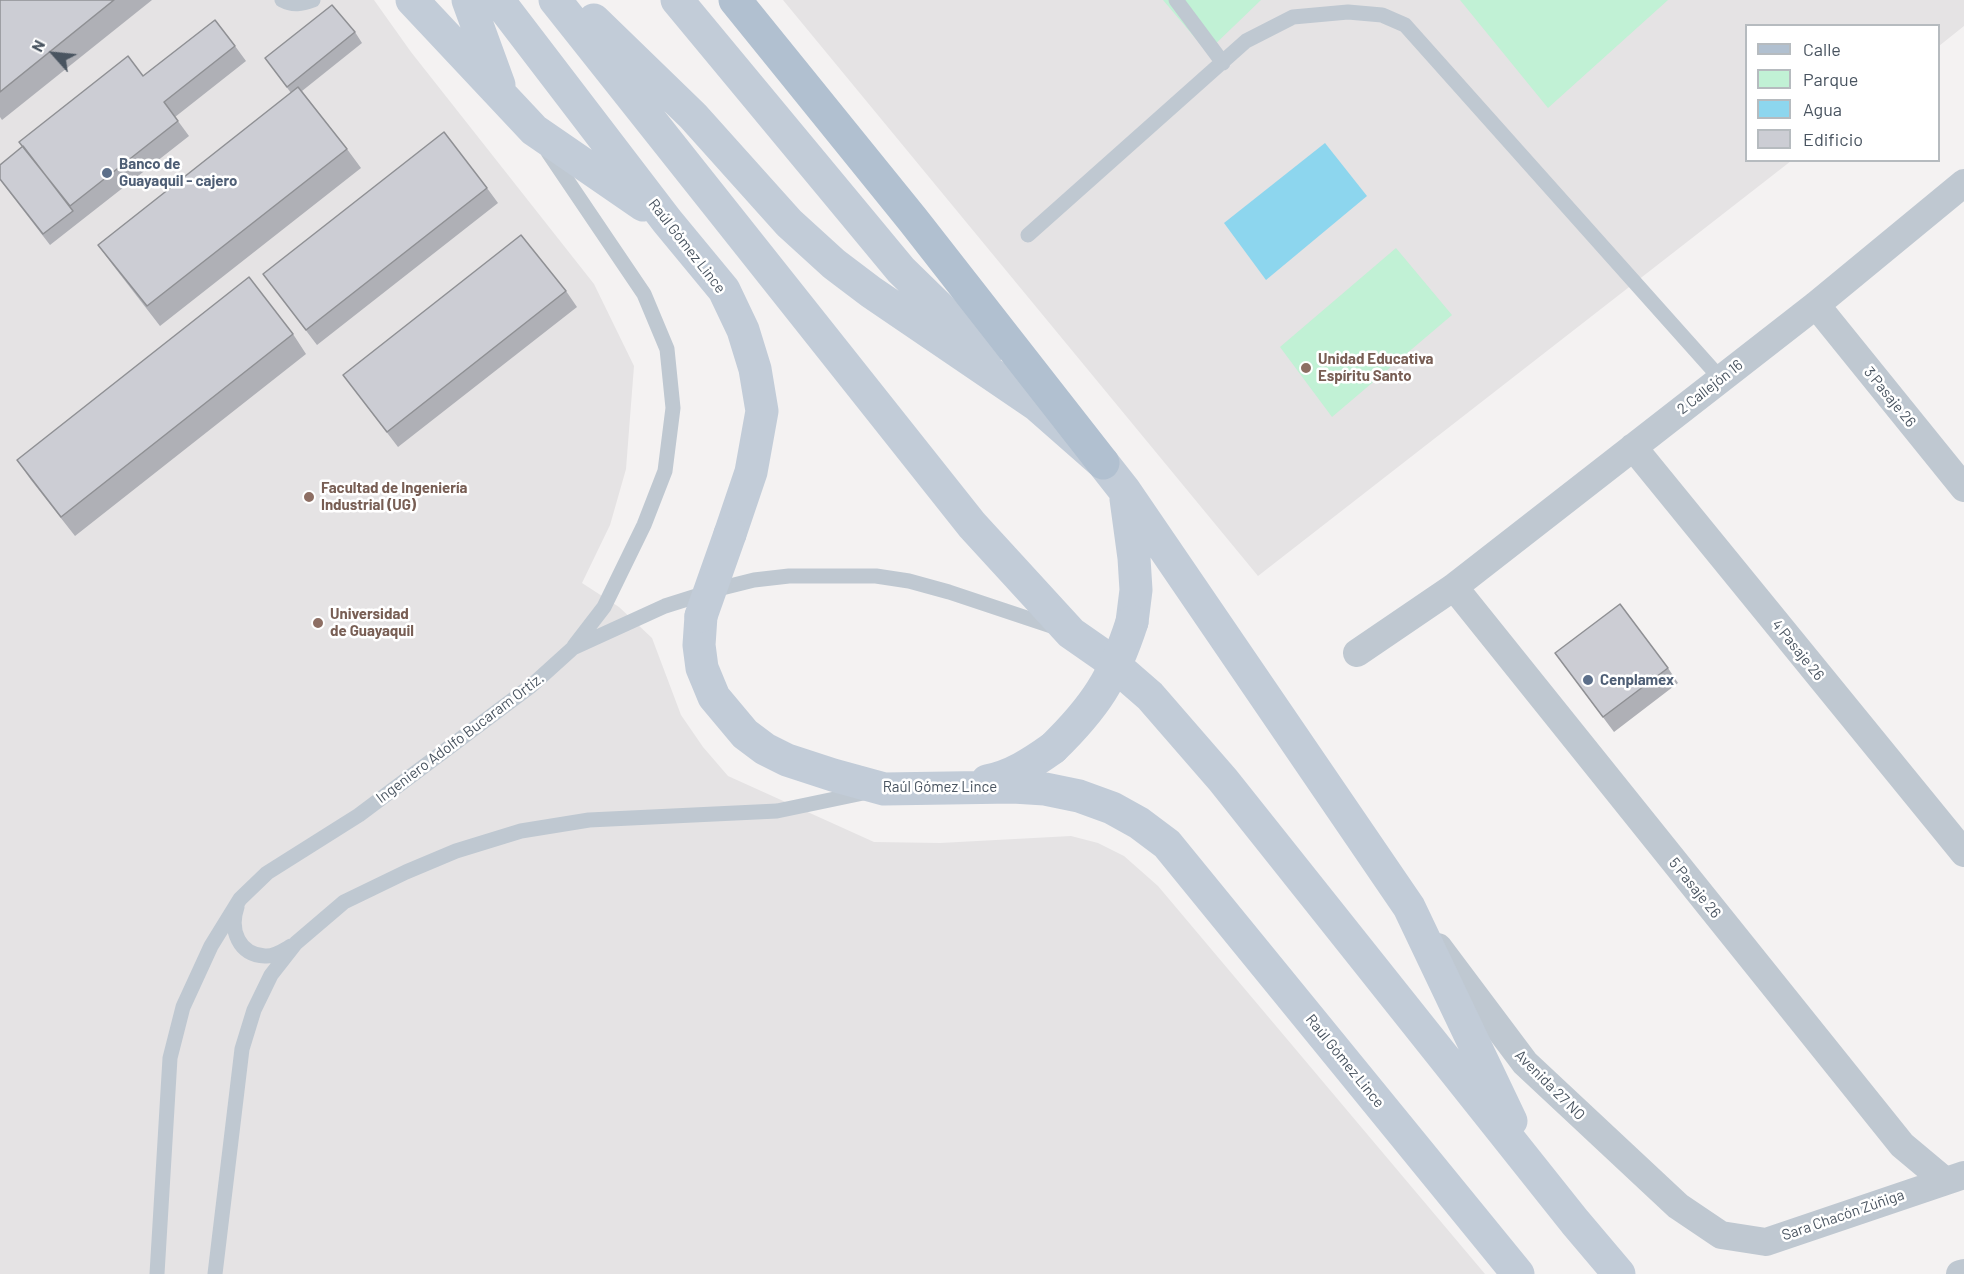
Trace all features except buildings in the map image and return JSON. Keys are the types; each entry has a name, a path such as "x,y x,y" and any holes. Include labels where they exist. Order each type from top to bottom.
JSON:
{"main road":[{"path":"412,0 534,130 666,221"},
{"path":"468,0 504,99"},
{"name":"Raúl Gómez Lince","path":"498,0 666,221 723,290 743,330 755,369 762,411 751,472 701,616 699,645 702,668 714,697 745,734 765,749 787,760 833,776 884,789 956,787 1045,789 1079,796 1112,808 1139,823 1167,844 1518,1274"},
{"path":"555,0 972,525 1071,633 1104,656 1150,696 1223,780 1575,1222 1619,1274"},
{"path":"573,0 693,116 789,223 834,264 871,292 1037,405"},
{"path":"677,0 901,270 1037,405 1103,463"},
{"path":"735,0 913,220 1125,491 1409,907 1513,1124 1575,1222"},
{"path":"956,787 997,779 1027,766 1053,748 1085,715 1107,684 1122,652 1132,622 1136,590 1125,491"}],"street":[{"name":"2 Callejón 16","path":"1357,654 1454,587 1816,306 1964,183"},
{"name":"3 Pasaje 26","path":"1816,306 1964,488"},
{"name":"4 Pasaje 26","path":"1632,447 1964,854"},
{"name":"5 Pasaje 26","path":"1454,587 1902,1145 1954,1178"},
{"name":"Avenida 27 NO","path":"1409,907 1525,1063 1678,1206 1721,1235"},
{"name":"Sara Chacón Zúñiga","path":"1721,1235 1766,1242 1954,1178"}],"lane":[{"path":"282,0 288,3 303,4 313,0"},
{"path":"1176,0 1222,63"},
{"path":"1028,235 1246,41 1293,17 1348,12 1382,15 1405,25 1721,379"},
{"path":"534,130 644,294 667,349 673,408 664,471 644,525 604,607 573,648"},
{"name":"Ingeniero Adolfo Bucaram Ortiz.","path":"157,1274 170,1058 188,997 211,946 240,899 267,873 359,815 531,686 573,648 641,616 688,599 754,580 789,576 876,576 909,581 1071,633"},
{"path":"240,899 233,917 239,944 252,953 267,957 296,943 354,897 456,851 521,831 589,820 777,811 884,789"},
{"path":"215,1274 242,1049 254,1010 271,975 296,943"}],"shaded area":[{"name":"Universidad de Guayaquil","path":"0,0 374,0 411,52 594,284 634,366 626,469 610,525 582,583 619,607 652,638 681,715 703,747 728,776 874,842 940,843 1071,836 1098,843 1124,856 1158,886 1485,1274 0,1274"},
{"name":"Unidad Educativa Espíritu Santo","path":"783,0 1964,0 1964,26 1940,45 1940,24 1745,24 1745,162 1790,162 1258,576"}],"green space":[{"path":"1163,0 1261,0 1207,52"},
{"path":"1460,0 1668,0 1548,108"},
{"path":"1396,248 1452,315 1332,417 1280,347"}],"water":[{"path":"1325,143 1367,196 1266,280 1224,223"}],"place":[{"name":"Banco de Guayaquil - cajero","path":"107,173"},
{"name":"Unidad Educativa Espíritu Santo","path":"1306,368"},
{"name":"Facultad de Ingeniería Industrial (UG)","path":"309,497"},
{"name":"Universidad de Guayaquil","path":"318,623"},
{"name":"Cenplamex","path":"1588,680"}]}
